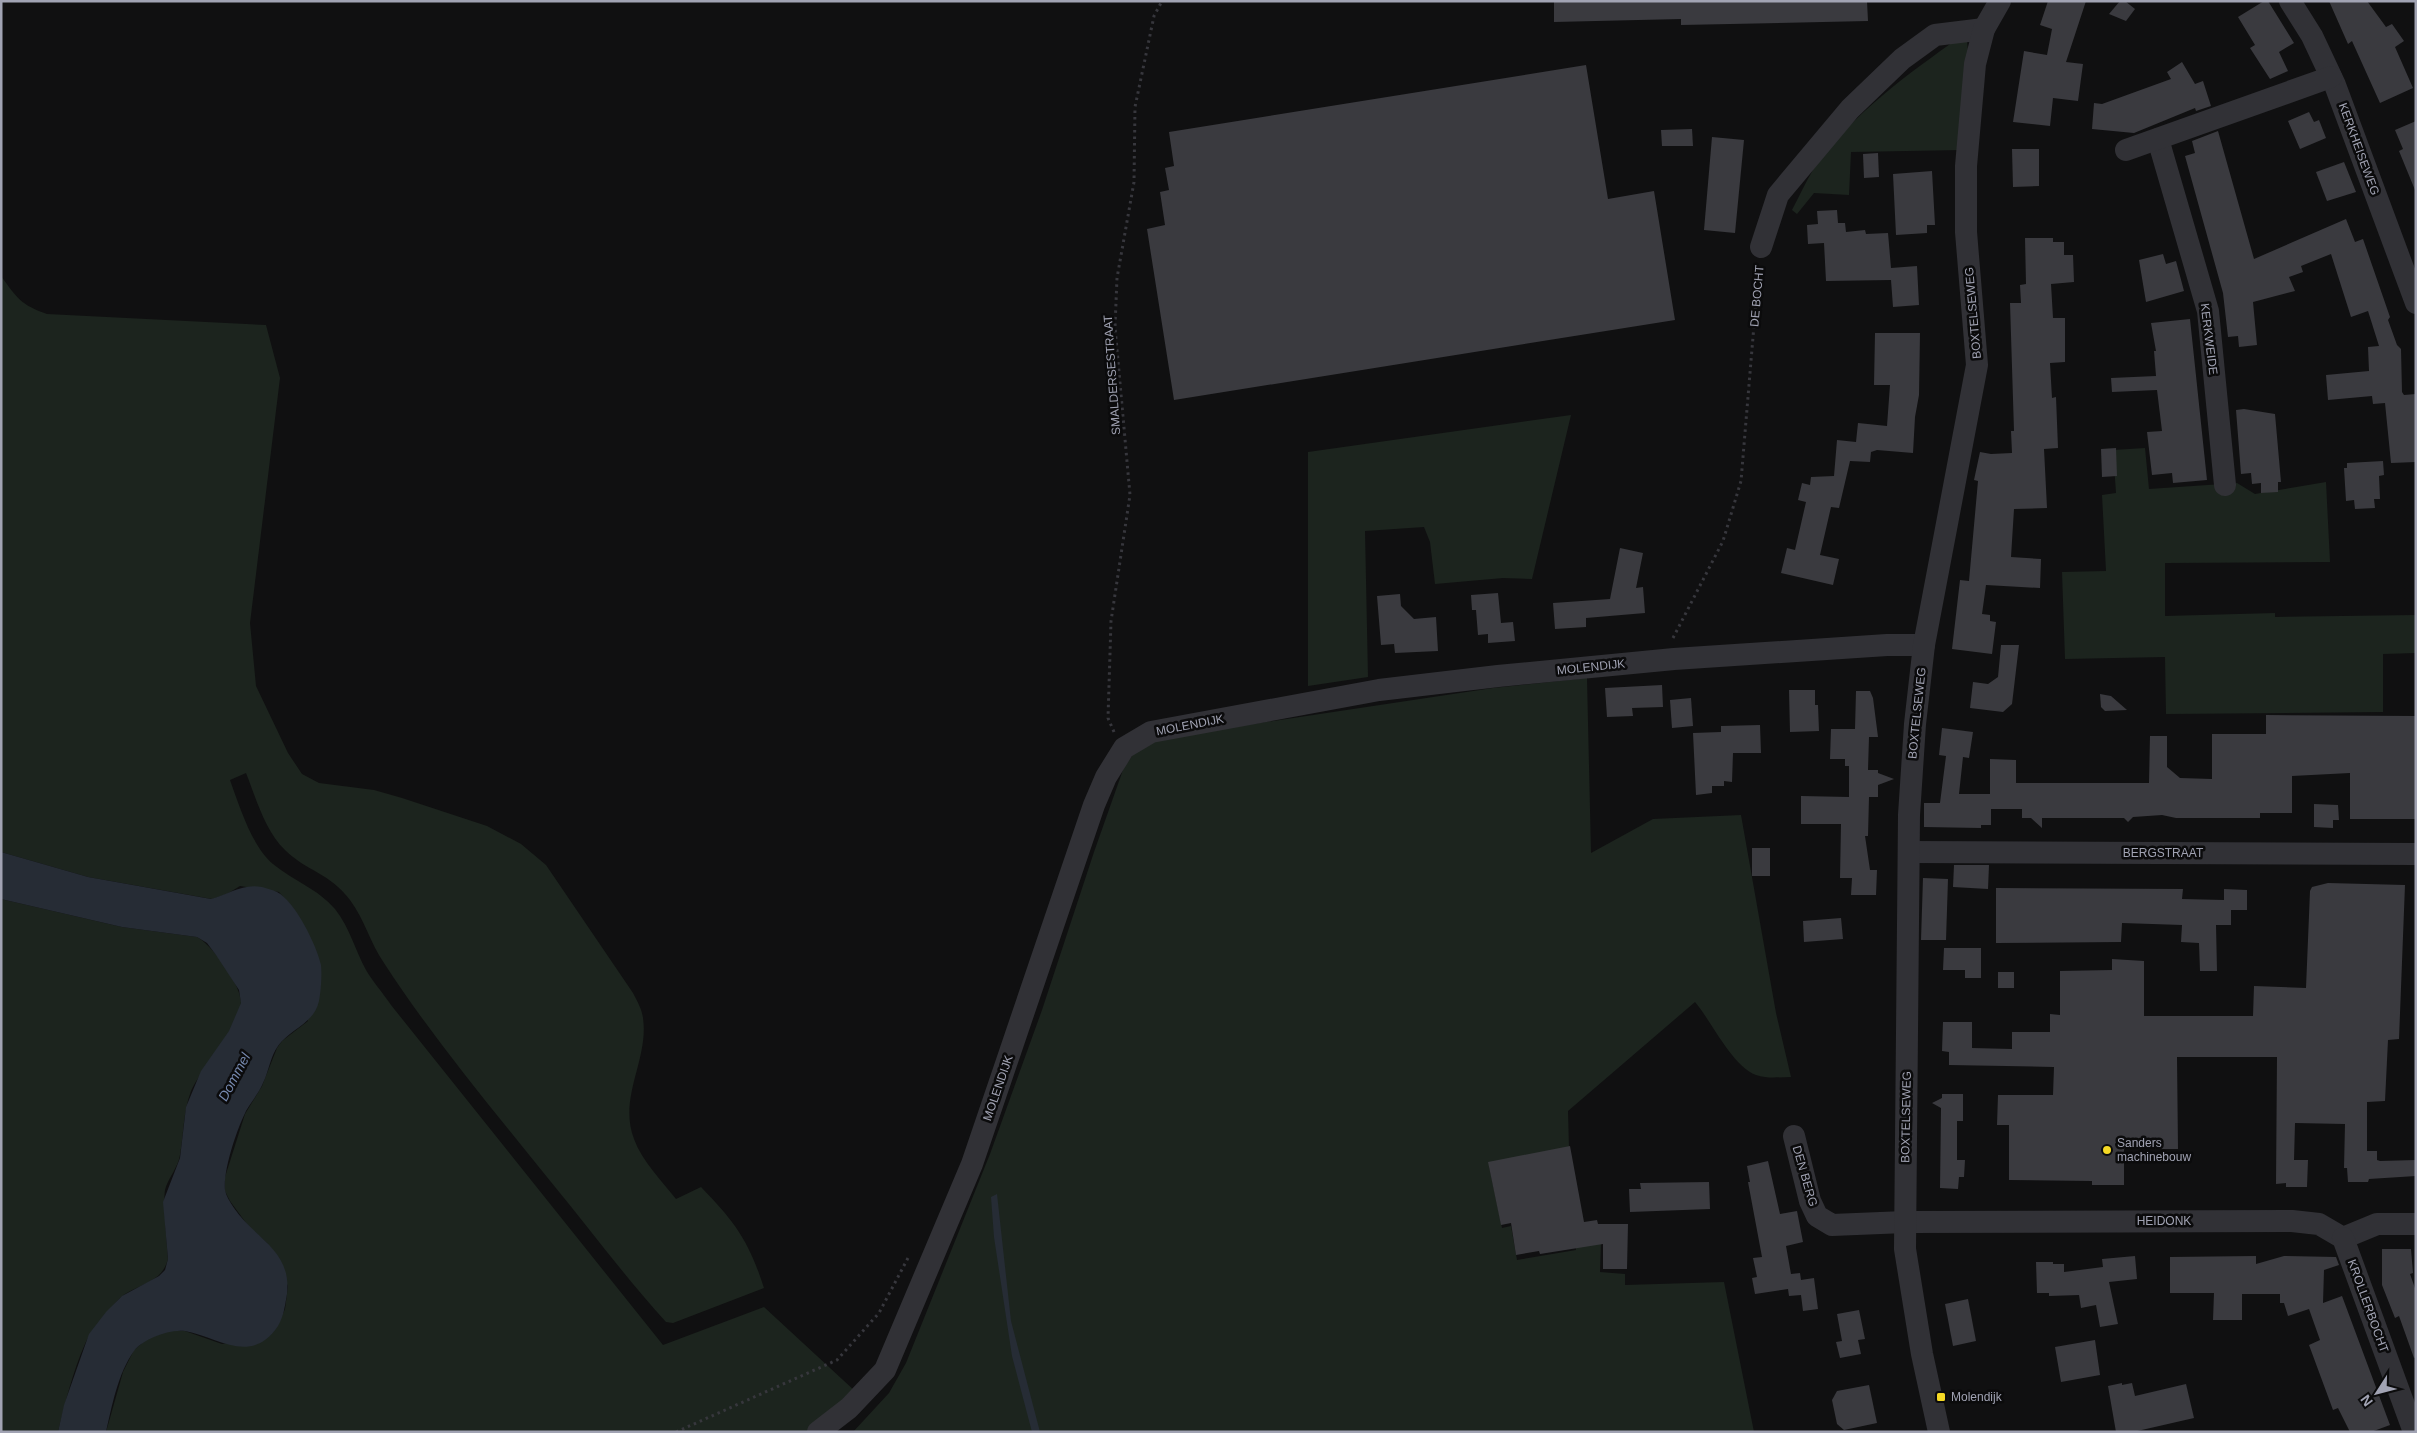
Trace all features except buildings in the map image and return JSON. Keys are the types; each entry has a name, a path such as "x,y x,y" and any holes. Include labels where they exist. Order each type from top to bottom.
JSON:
{"street":[{"name":"BOXTELSEWEG","path":"1939,1432 1922,1354 1906,1249 1909,815 1915,724 1924,645 1977,365 1966,232 1966,166 1975,64 1984,29 2000,1"},
{"name":"KERKHEISEWEG","path":"2290,1 2312,36 2331,77 2416,303"},
{"name":"DE BOCHT","path":"1761,247 1778,195 1817,145 1856,103 1902,59 1935,35 1984,29"},
{"path":"2126,150 2331,77"},
{"name":"KERKWEIDE","path":"2158,139 2208,311 2225,485"},
{"name":"MOLENDIJK","path":"818,1432 850,1408 885,1370 972,1164 1094,805 1106,777 1124,748 1151,732 1379,690 1674,659 1887,645 1924,645"},
{"name":"BERGSTRAAT","path":"1910,852 2416,854"},
{"name":"DEN BERG","path":"1794,1136 1810,1201 1817,1216 1832,1225 1905,1222"},
{"name":"HEIDONK","path":"1905,1222 2292,1221 2319,1224 2343,1238"},
{"path":"2343,1238 2377,1224 2416,1224"},
{"name":"KROLLERBOCHT","path":"2343,1238 2414,1432"}],"path":[{"name":"SMALDERSESTRAAT","path":"1124,748 1108,718 1112,621 1130,495 1115,327 1117,278 1134,182 1135,107 1154,16 1162,1"},
{"name":"DE BOCHT","path":"1674,659 1673,638 1723,542 1741,482 1761,247"},
{"path":"676,1432 837,1360 879,1313 912,1250"}],"shaded area":[{"path":"1960,37 1967,41 1968,51 1962,150 1851,152 1849,195 1814,193 1797,214 1792,210 1813,170 1844,132 1880,97"},
{"path":"1,276 20,300 47,314 266,325 280,378 250,623 256,686 288,753 302,774 319,783 374,790 487,826 521,844 546,865 633,993 642,1011 644,1034 631,1093 630,1108 630,1123 638,1147 647,1163 676,1199 701,1187 713,1199 740,1233 753,1257 764,1288 673,1323 666,1322 486,1102 423,1020 379,955 360,915 350,900 334,884 293,857 278,842 262,814 246,773 230,780 253,837 265,857 281,870 313,890 335,909 345,924 366,970 391,1005 663,1345 764,1307 856,1392 811,1432 106,1432 123,1372 134,1350 147,1339 167,1331 185,1331 222,1344 268,1336 278,1325 285,1309 288,1286 267,1243 249,1227 230,1201 225,1191 225,1177 245,1114 262,1086 277,1048 282,1041 308,1021 294,909 279,892 240,886 227,894 212,899 88,877 1,852"},
{"path":"1571,415 1532,579 1503,578 1435,584 1430,542 1424,527 1365,531 1368,677 1308,686 1308,452"},
{"path":"2145,448 2149,489 2237,483 2255,494 2326,482 2330,562 2165,563 2165,616 2275,613 2275,617 2416,615 2416,653 2383,654 2383,712 2166,714 2165,657 2065,659 2062,572 2106,571 2102,495 2116,493 2113,450"},
{"path":"1587,678 1591,853 1653,819 1741,815 1776,1013 1791,1077 1765,1077 1747,1070 1723,1043 1695,1002 1568,1111 1569,1148 1489,1166 1502,1228 1511,1226 1517,1260 1576,1250 1575,1240 1601,1242 1600,1272 1625,1274 1625,1285 1724,1282 1754,1432 853,1432 889,1393 906,1363 990,1154 1042,1010 1124,767 1135,752 1159,738 1493,688"},
{"path":"1,899 122,927 197,937 210,948 225,966 236,985 241,1002 235,1022 196,1081 188,1099 179,1160 165,1190 168,1259 164,1268 153,1279 117,1301 91,1334 85,1344 73,1376 58,1432 1,1432"}],"water":[{"name":"Dommel","path":"1,852 88,877 211,899 249,886 272,890 284,897 298,914 315,947 321,965 320,993 316,1009 307,1021 283,1040 275,1050 261,1087 246,1111 239,1128 226,1172 225,1190 234,1208 270,1246 284,1266 287,1279 287,1294 280,1322 268,1338 257,1344 245,1347 222,1343 185,1331 173,1331 162,1334 143,1343 134,1351 124,1369 116,1390 106,1432 58,1432 64,1405 89,1334 106,1312 122,1296 159,1276 165,1270 168,1259 163,1202 180,1158 186,1107 201,1071 229,1031 241,1003 239,990 207,943 197,937 122,927 1,899"},
{"path":"997,1194 1011,1321 1040,1432 1032,1432 1012,1356 994,1237 991,1197"}],"place":[{"name":"Sanders machinebouw","path":"2107,1150"},
{"name":"Molendijk","path":"1941,1397"}]}
